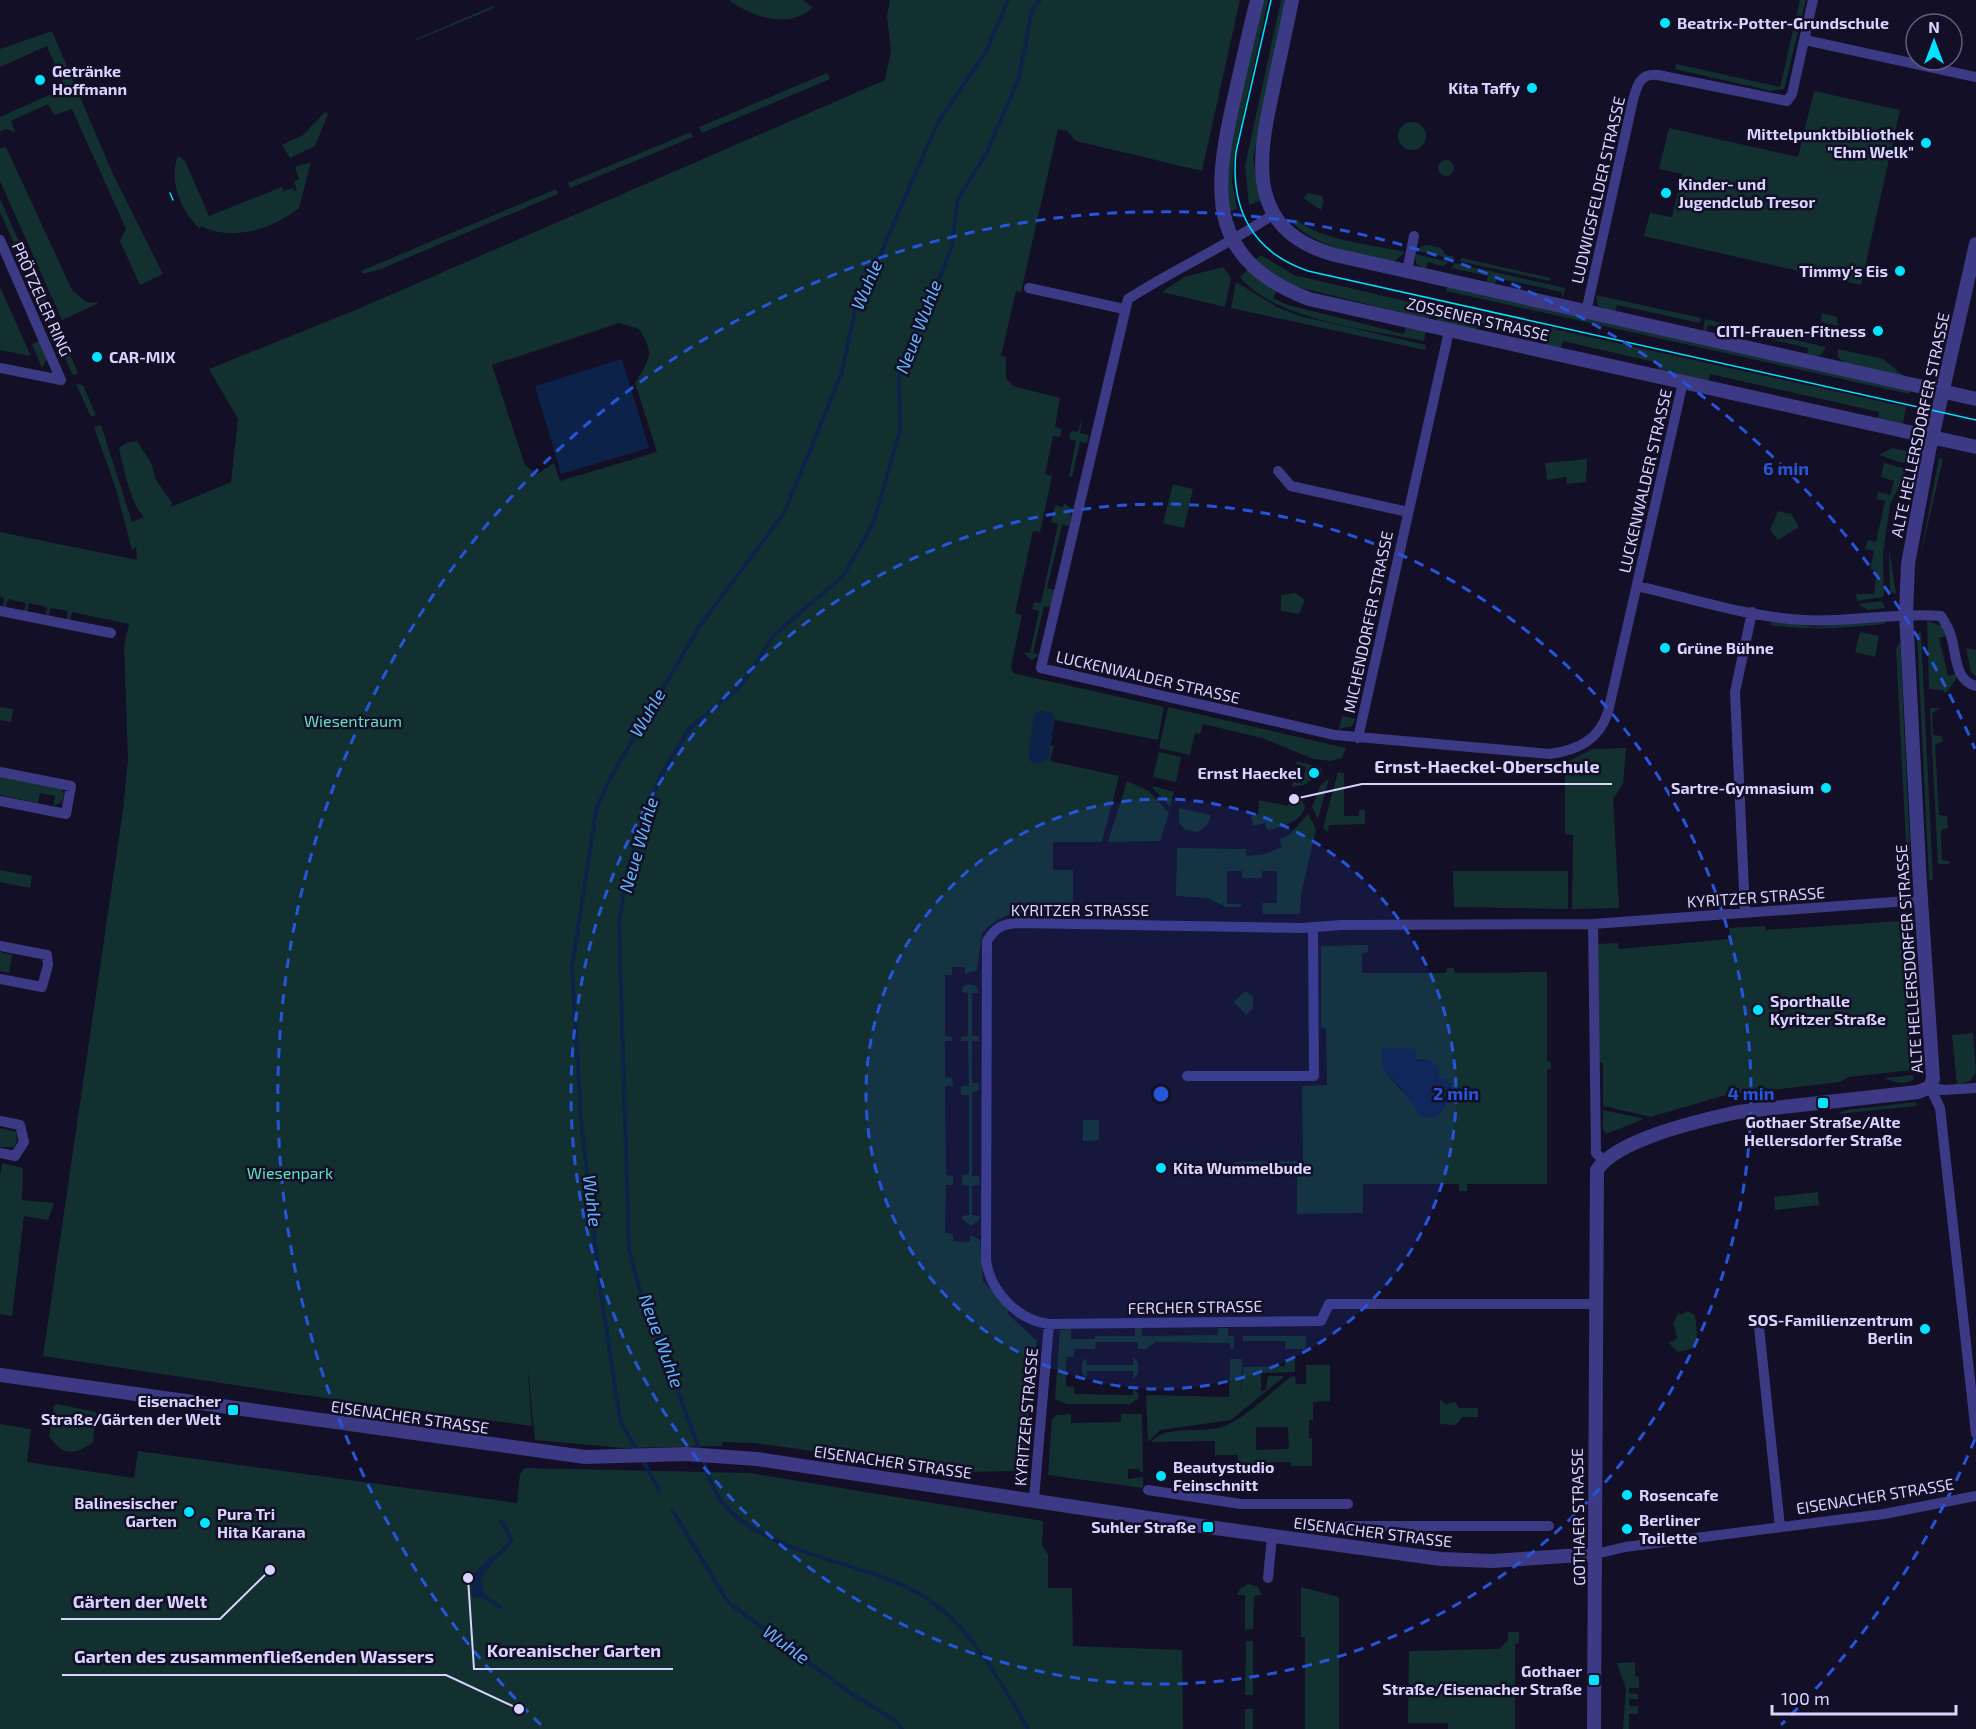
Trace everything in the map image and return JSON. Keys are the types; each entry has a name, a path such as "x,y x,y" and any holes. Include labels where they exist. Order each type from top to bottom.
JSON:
{"street":[{"name":"ZOSSENER STRASSE","path":"1257,0 1226,136 1220,177 1222,210 1234,241 1246,260 1265,278 1309,299 1976,447"},
{"name":"ZOSSENER STRASSE","path":"1292,0 1263,130 1260,156 1263,190 1274,214 1288,230 1318,250 1976,399"},
{"name":"LUDWIGSFELDER STRASSE","path":"1586,312 1633,100 1641,79 1648,74 1658,75 1787,101 1792,94 1813,0"},
{"path":"1805,40 1976,77"},
{"path":"1029,288 1124,309 1128,299 1162,277 1234,241 1274,214"},
{"name":"ZOSSENER STRASSE","path":"1407,271 1414,236"},
{"name":"PRÖTZELER RING","path":"0,240 61,380 0,368"},
{"name":"ALTE HELLERSDORFER STRASSE","path":"1976,244 1932,437 1911,544 1906,614 1921,900 1934,1071 1930,1087 1940,1108 1970,1333 1976,1434"},
{"name":"LUCKENWALDER STRASSE","path":"1124,309 1041,668 1359,738 1551,754 1572,751 1587,743 1604,723 1608,712 1683,382"},
{"name":"MICHENDORFER STRASSE","path":"1359,738 1449,331"},
{"name":"MICHENDORFER STRASSE","path":"1278,471 1291,486 1408,512"},
{"name":"LUCKENWALDER STRASSE","path":"1637,586 1752,612 1806,621 1906,614"},
{"path":"0,611 111,633"},
{"path":"1745,912 1735,692 1752,612"},
{"path":"1906,614 1941,616 1950,633 1959,674 1969,684 1976,686"},
{"path":"0,772 71,786 66,814 0,801"},
{"name":"KYRITZER STRASSE","path":"1034,1499 1049,1324 1035,1322 1023,1315 995,1289 988,1276 985,970 987,941 994,930 1003,924 1018,923 1313,928 1341,925 1593,924 1921,900"},
{"path":"1593,924 1596,1153 1603,1160 1642,1141 1738,1112 1918,1092 1930,1087 1944,1090 1976,1088"},
{"path":"1187,1076 1314,1076 1313,928"},
{"path":"0,946 46,955 48,965 42,987 0,979"},
{"path":"0,1121 20,1125 24,1142 15,1156 0,1153"},
{"name":"GOTHAER STRASSE","path":"1594,1729 1596,1554 1594,1305 1596,1184 1597,1170 1603,1160"},
{"name":"FERCHER STRASSE","path":"1049,1324 1321,1321 1329,1304 1594,1305"},
{"name":"EISENACHER STRASSE","path":"1759,1327 1780,1527"},
{"name":"EISENACHER STRASSE","path":"0,1375 557,1454 623,1457 722,1455 1034,1499 1272,1536 1470,1561 1596,1554 1884,1514 1976,1496"},
{"name":"EISENACHER STRASSE","path":"1148,1490 1241,1504 1348,1504"},
{"name":"EISENACHER STRASSE","path":"1348,1526 1549,1526"},
{"path":"1268,1578 1272,1536"}],"green space":[{"path":"729,0 803,0 813,7 794,18 771,18 748,12"},
{"path":"890,0 1240,0 1202,171 1076,141 1067,131 1058,129 1021,292 1016,291 1001,356 1006,357 1006,378 1013,386 1060,398 1055,427 1062,429 1060,437 1053,436 1045,474 1052,476 1040,532 1033,531 1015,613 1022,615 1011,667 1013,673 1164,707 1158,740 1055,720 1051,713 1040,711 1048,759 1050,745 1054,746 1050,761 1119,776 1102,842 1053,842 1053,870 1073,870 1073,904 1053,904 1053,910 1014,913 1005,916 989,926 982,934 977,970 965,974 965,967 952,967 952,975 945,975 945,1036 952,1037 952,1041 945,1041 945,1077 952,1078 953,1086 945,1086 946,1175 953,1176 953,1185 946,1185 945,1233 953,1234 953,1241 970,1242 970,1235 980,1240 983,1281 1009,1310 1007,1313 1037,1341 1023,1471 964,1472 754,1443 723,1442 721,1446 623,1448 535,1440 527,1360 532,1426 281,1392 43,1356 123,810 128,759 124,646 129,624 72,612 70,620 67,619 68,611 51,608 49,615 46,615 47,607 29,603 27,611 24,611 26,603 8,599 6,607 3,606 4,598 0,597 0,532 137,560 136,547 132,550 116,489 94,427 101,425 132,522 144,517 131,495 123,465 119,448 126,443 137,441 151,463 156,480 172,503 171,507 231,482 238,419 209,369 358,309 885,80 891,51 887,16","holes":["619,323 639,329 647,345 649,356 635,383 657,452 560,481 554,463 537,474 525,465 492,365"]},
{"path":"1262,0 1268,0 1234,155 1232,181 1237,209 1229,212 1227,158"},
{"path":"1281,0 1287,0 1253,158 1261,200 1249,205 1245,166"},
{"path":"1800,0 1806,0 1784,89 1771,91 1675,69 1676,64 1780,87"},
{"path":"493,6 494,8 416,39"},
{"path":"52,31 112,172 163,274 140,285 120,241 126,229 72,109 54,115 48,104 11,121 15,132 6,129 0,132 0,117 65,88 47,46 0,67 0,49"},
{"path":"827,73 830,79 702,133 699,127"},
{"path":"1814,91 1900,110 1861,285 1644,236 1650,213 1672,217 1682,174 1659,169 1669,128 1798,157"},
{"path":"325,112 328,114 315,146 290,158 282,145 303,135"},
{"path":"1412,122 1422,126 1426,136 1422,146 1412,150 1402,146 1398,136 1402,126"},
{"path":"691,132 693,137 570,188 568,183"},
{"path":"6,147 72,290 86,302 99,303 62,320 0,181 0,148"},
{"path":"178,156 185,161 209,216 282,187 284,191 293,188 294,191 297,190 294,182 299,179 295,167 311,162 299,208 265,227 239,233 226,233 201,226 200,229 187,214 176,185 175,166"},
{"path":"1443,160 1449,160 1454,168 1452,174 1443,176 1438,171 1438,165"},
{"path":"556,189 558,194 381,269 363,274 361,271"},
{"path":"1308,193 1322,196 1324,200 1321,210 1303,198"},
{"path":"0,199 78,373 74,375 0,212"},
{"path":"1296,219 1332,237 1405,252 1394,262 1340,249 1303,232 1292,223"},
{"path":"1430,245 1441,248 1446,255 1455,257 1453,259 1417,251 1422,246"},
{"path":"1415,254 1449,262 1443,266 1428,262 1425,270 1416,263"},
{"path":"1261,255 1294,275 1431,307 1429,319 1297,287 1282,280 1255,260"},
{"path":"1462,258 1551,278 1550,281 1459,261"},
{"path":"1455,263 1565,288 1562,301 1562,292 1497,278 1494,286 1486,284 1488,276 1451,268"},
{"path":"1223,267 1231,278 1225,307 1162,292 1184,277"},
{"path":"1247,270 1277,290 1273,298 1288,305 1404,334 1406,326 1426,330 1424,341 1325,321 1276,304 1256,292 1240,277"},
{"path":"1236,282 1277,307 1300,316 1426,345 1425,350 1231,308"},
{"path":"0,287 31,356 0,350"},
{"path":"1447,287 1910,390 1909,394 1446,291"},
{"path":"1596,295 1701,318 1700,323 1617,305 1615,313 1598,306"},
{"path":"1440,304 1906,407 1903,424 1878,419 1879,412 1710,374 1708,382 1658,370 1659,363 1563,341 1561,348 1545,345 1546,338 1478,322 1476,330 1436,321"},
{"path":"1822,313 1837,317 1838,326 1821,322"},
{"path":"1705,319 1826,347 1821,355 1807,356 1808,348 1708,325 1706,333 1703,332"},
{"path":"39,341 47,358 42,368 32,344"},
{"path":"1838,349 1883,359 1906,378 1846,364 1838,357"},
{"path":"76,384 83,385 96,415 91,417"},
{"path":"1082,418 1080,433 1089,435 1087,443 1080,442 1072,477 1069,476 1076,441 1069,439 1071,431 1078,432"},
{"path":"1892,448 1911,452 1911,460 1902,463 1879,455"},
{"path":"1939,458 1943,459 1920,558"},
{"path":"1587,459 1586,482 1567,484 1566,477 1547,480 1545,463"},
{"path":"1884,463 1903,468 1905,473 1890,505 1883,553 1884,595 1857,601 1856,594 1874,594 1877,571 1870,569 1874,551 1865,549 1868,540 1876,542 1885,501 1876,499 1878,492 1890,495 1894,481 1881,477"},
{"path":"1173,484 1193,489 1184,528 1163,523"},
{"path":"1064,503 1072,509 1069,526 1062,525 1047,588 1055,590 1051,607 1044,606 1033,653 1040,655 1031,660 1023,652 1030,653 1039,611 1032,609 1034,602 1041,603 1058,524 1051,522 1055,505 1063,507"},
{"path":"1778,511 1791,514 1799,527 1778,540 1770,530"},
{"path":"1889,547 1896,594 1890,592"},
{"path":"1295,593 1305,600 1299,614 1281,611 1281,595"},
{"path":"1882,601 1885,608 1868,610 1858,604"},
{"path":"1884,620 1885,624 1841,628 1799,628 1770,625 1771,621 1815,627"},
{"path":"1927,621 1942,626 1946,636 1939,638 1948,676 1956,674 1957,678 1946,693 1942,690 1929,689"},
{"path":"1860,632 1879,636 1875,657 1855,652"},
{"path":"1917,633 1921,633 1933,880 1929,880"},
{"path":"1900,642 1911,869 1907,862 1896,649"},
{"path":"1966,648 1976,650 1976,677 1971,672"},
{"path":"0,707 13,709 11,722 0,720"},
{"path":"1168,707 1346,748 1342,758 1331,761 1313,759 1262,738 1203,724 1200,734 1195,733 1190,755 1159,748"},
{"path":"1930,708 1941,708 1932,713 1933,735 1942,736 1943,741 1935,745 1939,815 1947,816 1948,828 1941,830 1942,860 1950,861 1949,864 1938,864"},
{"path":"1342,716 1356,719 1352,726 1339,729"},
{"path":"1626,748 1623,784 1613,799 1619,908 1572,909 1573,835 1565,834 1565,763 1593,749"},
{"path":"1159,752 1181,757 1176,782 1153,777"},
{"path":"1297,761 1321,768 1322,772 1304,785 1292,787 1293,782 1302,783 1306,767 1296,764"},
{"path":"1338,772 1344,773 1344,816 1359,816 1359,810 1365,810 1365,824 1329,825 1328,832 1323,828"},
{"path":"0,776 62,789 64,794 62,802 53,806 55,796 40,793 38,803 0,795"},
{"path":"1329,778 1318,819 1312,807 1320,786"},
{"path":"1127,781 1149,791 1169,813 1160,841 1108,842"},
{"path":"1152,787 1174,792 1170,807"},
{"path":"1291,793 1300,797 1305,806 1296,820 1279,828 1267,830 1265,823 1253,826 1251,816 1258,814 1259,800 1288,806"},
{"path":"1179,808 1211,815 1208,824 1198,832 1185,830 1179,822"},
{"path":"1308,814 1316,829 1301,895 1300,914 1263,914 1262,903 1277,903 1277,871 1262,871 1262,878 1242,878 1242,871 1227,871 1227,904 1242,904 1240,907 1226,907 1208,898 1176,896 1177,848 1246,849 1246,856 1264,854 1282,847 1279,840 1290,834"},
{"path":"0,870 32,876 30,888 0,882"},
{"path":"1453,871 1568,871 1568,909 1454,907"},
{"name":"Sporthalle Kyritzer Straße","path":"1901,921 1913,1070 1849,1077 1840,1082 1722,1096 1651,1117 1603,1106 1603,1063 1599,1062 1598,944 1618,943 1619,949 1730,939 1729,928 1765,926 1766,930"},
{"path":"1368,945 1368,952 1362,953 1362,973 1446,973 1447,968 1454,968 1455,973 1547,972 1547,1061 1551,1062 1551,1069 1547,1070 1547,1184 1467,1184 1467,1191 1459,1191 1459,1184 1363,1184 1363,1213 1297,1214 1297,1173 1234,1173 1234,1162 1303,1161 1302,1086 1327,1085 1326,1028 1321,1028 1321,946","holes":["1415,1049 1415,1059 1430,1061 1438,1067 1439,1079 1451,1083 1451,1098 1421,1116 1388,1074 1382,1062"]},
{"path":"0,952 12,955 9,973 0,971"},
{"path":"970,984 976,986 979,993 972,993 972,1036 979,1036 979,1041 972,1041 972,1083 979,1083 979,1091 972,1092 972,1176 979,1176 980,1185 972,1186 972,1215 980,1216 979,1220 971,1226 962,1219 962,1216 969,1215 969,1186 962,1185 962,1175 969,1174 969,1095 961,1095 961,1086 969,1086 968,1041 961,1041 961,1037 968,1036 968,993 961,992 964,986"},
{"path":"1245,991 1253,996 1253,1008 1246,1015 1234,1002"},
{"path":"1973,1033 1976,1073 1970,1081 1957,1085 1952,1035"},
{"path":"1913,1075 1914,1079 1903,1083 1884,1078"},
{"path":"1916,1102 1917,1106 1837,1114 1846,1110"},
{"path":"1603,1110 1642,1120 1606,1134 1603,1129"},
{"path":"1083,1120 1099,1120 1099,1140 1083,1141"},
{"path":"0,1128 16,1132 17,1141 14,1147 0,1147"},
{"path":"2,1163 23,1168 22,1200 54,1203 48,1220 24,1216 12,1316 0,1314 0,1176"},
{"path":"1818,1192 1819,1205 1775,1210 1774,1197"},
{"path":"1680,1310 1681,1315 1687,1311 1695,1315 1697,1333 1695,1348 1678,1352 1668,1342 1674,1341 1677,1337 1673,1323"},
{"path":"1135,1328 1142,1328 1142,1336 1218,1335 1218,1328 1228,1328 1228,1336 1234,1336 1234,1349 1230,1349 1230,1343 1156,1342 1146,1349 1138,1349 1138,1342 1096,1342 1095,1349 1074,1349 1074,1357 1066,1357 1066,1386 1074,1387 1074,1394 1133,1395 1133,1388 1138,1394 1138,1399 1130,1404 1067,1404 1055,1399 1060,1330 1071,1329 1071,1339 1095,1339 1095,1336 1135,1336"},
{"path":"1243,1336 1306,1336 1306,1349 1285,1349 1285,1341 1243,1341"},
{"path":"1133,1357 1138,1362 1138,1374 1133,1379 1133,1371 1087,1371 1087,1378 1082,1373 1082,1362 1086,1358 1087,1365 1133,1365"},
{"path":"1230,1359 1242,1359 1241,1400 1243,1367 1285,1366 1285,1359 1295,1359 1295,1372 1261,1373 1261,1391 1266,1390 1268,1376 1285,1376 1231,1420 1160,1430 1148,1442 1146,1395 1229,1397"},
{"path":"1306,1365 1330,1365 1330,1401 1313,1402 1313,1420 1309,1420 1309,1438 1312,1438 1312,1466 1291,1466 1291,1462 1273,1462 1273,1466 1238,1465 1238,1455 1215,1455 1215,1441 1151,1442 1164,1433 1218,1428 1228,1424 1247,1413 1291,1377 1295,1376 1296,1384 1306,1384","holes":["1256,1427 1288,1427 1289,1449 1256,1450"]},
{"path":"1440,1400 1446,1404 1455,1402 1459,1408 1478,1408 1478,1417 1462,1417 1456,1425 1440,1424"},
{"path":"57,1404 96,1412 93,1442 74,1452 64,1450 54,1443 49,1436 54,1406"},
{"path":"1071,1414 1071,1423 1121,1422 1121,1414 1142,1414 1143,1472 1139,1469 1128,1469 1128,1479 1143,1477 1143,1488 1048,1475 1052,1420 1056,1415"},
{"path":"0,1424 31,1429 27,1462 134,1478 138,1451 517,1503 520,1474 525,1468 749,1473 1043,1521 1042,1545 1048,1555 1048,1588 1072,1588 1073,1646 1182,1650 1183,1729 0,1729"},
{"path":"1248,1584 1258,1587 1262,1595 1254,1596 1253,1629 1245,1630 1245,1595 1237,1595 1240,1589"},
{"path":"1301,1587 1339,1597 1339,1729 1305,1729 1305,1637 1301,1637"},
{"path":"1508,1632 1519,1632 1519,1643 1515,1644 1515,1729 1448,1729 1448,1723 1408,1723 1409,1651 1499,1649 1508,1640"},
{"path":"1246,1641 1253,1641 1253,1695 1245,1695"},
{"path":"1635,1662 1635,1676 1639,1677 1639,1688 1629,1688 1629,1693 1638,1694 1638,1699 1629,1699 1629,1706 1638,1706 1638,1714 1629,1714 1629,1729 1623,1729 1626,1689 1617,1663"},
{"path":"1245,1709 1253,1709 1253,1729 1245,1729"}],"water":[{"path":"622,359 649,448 561,474 535,386"},
{"path":"1040,711 1051,713 1055,720 1048,759 1040,764 1031,762 1028,756 1034,715"},
{"path":"1382,1048 1415,1049 1417,1061 1430,1061 1438,1066 1439,1078 1448,1079 1452,1091 1450,1101 1434,1118 1420,1116 1401,1088 1382,1068"},
{"path":"502,1552 481,1578 485,1599 472,1596 471,1576 491,1556"}],"waterway":[{"name":"Wuhle","path":"637,1451 620,1420 601,1294 581,1120 572,967 596,811 608,782 699,627 784,513 841,375 855,312 938,122 986,52 1008,0"},
{"name":"Neue Wuhle","path":"700,1451 639,1287 629,1250 619,923 628,868 659,779 689,729 740,687 774,635 843,576 873,524 900,431 899,375 904,357 951,249 958,199 987,152 1019,78 1032,10 1040,0"},
{"name":"Wuhle","path":"641,1457 659,1490"},
{"name":"Neue Wuhle","path":"703,1458 717,1494 743,1522 793,1548 905,1587 929,1600 945,1613 973,1642 1028,1729"},
{"name":"Wuhle","path":"672,1510 728,1602 846,1690 897,1722 902,1729"},
{"path":"499,1554 512,1540 501,1521"},
{"path":"483,1596 500,1607"}],"tram line":[{"path":"1271,0 1236,152 1235,173 1237,192 1249,226 1259,240 1273,253 1289,263 1308,271 1976,420"},
{"path":"170,193 173,200"}],"place":[{"name":"Beatrix-Potter-Grundschule","path":"1665,23"},
{"name":"Getränke Hoffmann","path":"40,80"},
{"name":"Kita Taffy","path":"1532,88"},
{"name":"Mittelpunktbibliothek \"Ehm Welk\"","path":"1926,143"},
{"name":"Kinder- und Jugendclub Tresor","path":"1666,193"},
{"name":"Timmy's Eis","path":"1900,271"},
{"name":"CITI-Frauen-Fitness","path":"1878,331"},
{"name":"CAR-MIX","path":"97,357"},
{"name":"Grüne Bühne","path":"1665,648"},
{"name":"Ernst Haeckel","path":"1314,773"},
{"name":"Sartre-Gymnasium","path":"1826,788"},
{"name":"Ernst-Haeckel-Oberschule","path":"1294,799"},
{"name":"Sporthalle Kyritzer Straße","path":"1758,1010"},
{"name":"Gothaer Straße/Alte Hellersdorfer Straße","path":"1823,1103"},
{"name":"Kita Wummelbude","path":"1161,1168"},
{"name":"SOS-Familienzentrum Berlin","path":"1925,1329"},
{"name":"Eisenacher Straße/Gärten der Welt","path":"233,1410"},
{"name":"Beautystudio Feinschnitt","path":"1161,1476"},
{"name":"Rosencafe","path":"1627,1495"},
{"name":"Balinesischer Garten","path":"189,1512"},
{"name":"Pura Tri Hita Karana","path":"205,1523"},
{"name":"Suhler Straße","path":"1208,1527"},
{"name":"Berliner Toilette","path":"1627,1529"},
{"name":"Gärten der Welt","path":"270,1570"},
{"name":"Koreanischer Garten","path":"468,1578"},
{"name":"Gothaer Straße/Eisenacher Straße","path":"1594,1680"},
{"name":"Garten des zusammenfließenden Wassers","path":"519,1709"}],"park label":[{"name":"Wiesentraum","path":"353,721"},
{"name":"Wiesenpark","path":"290,1173"}]}
